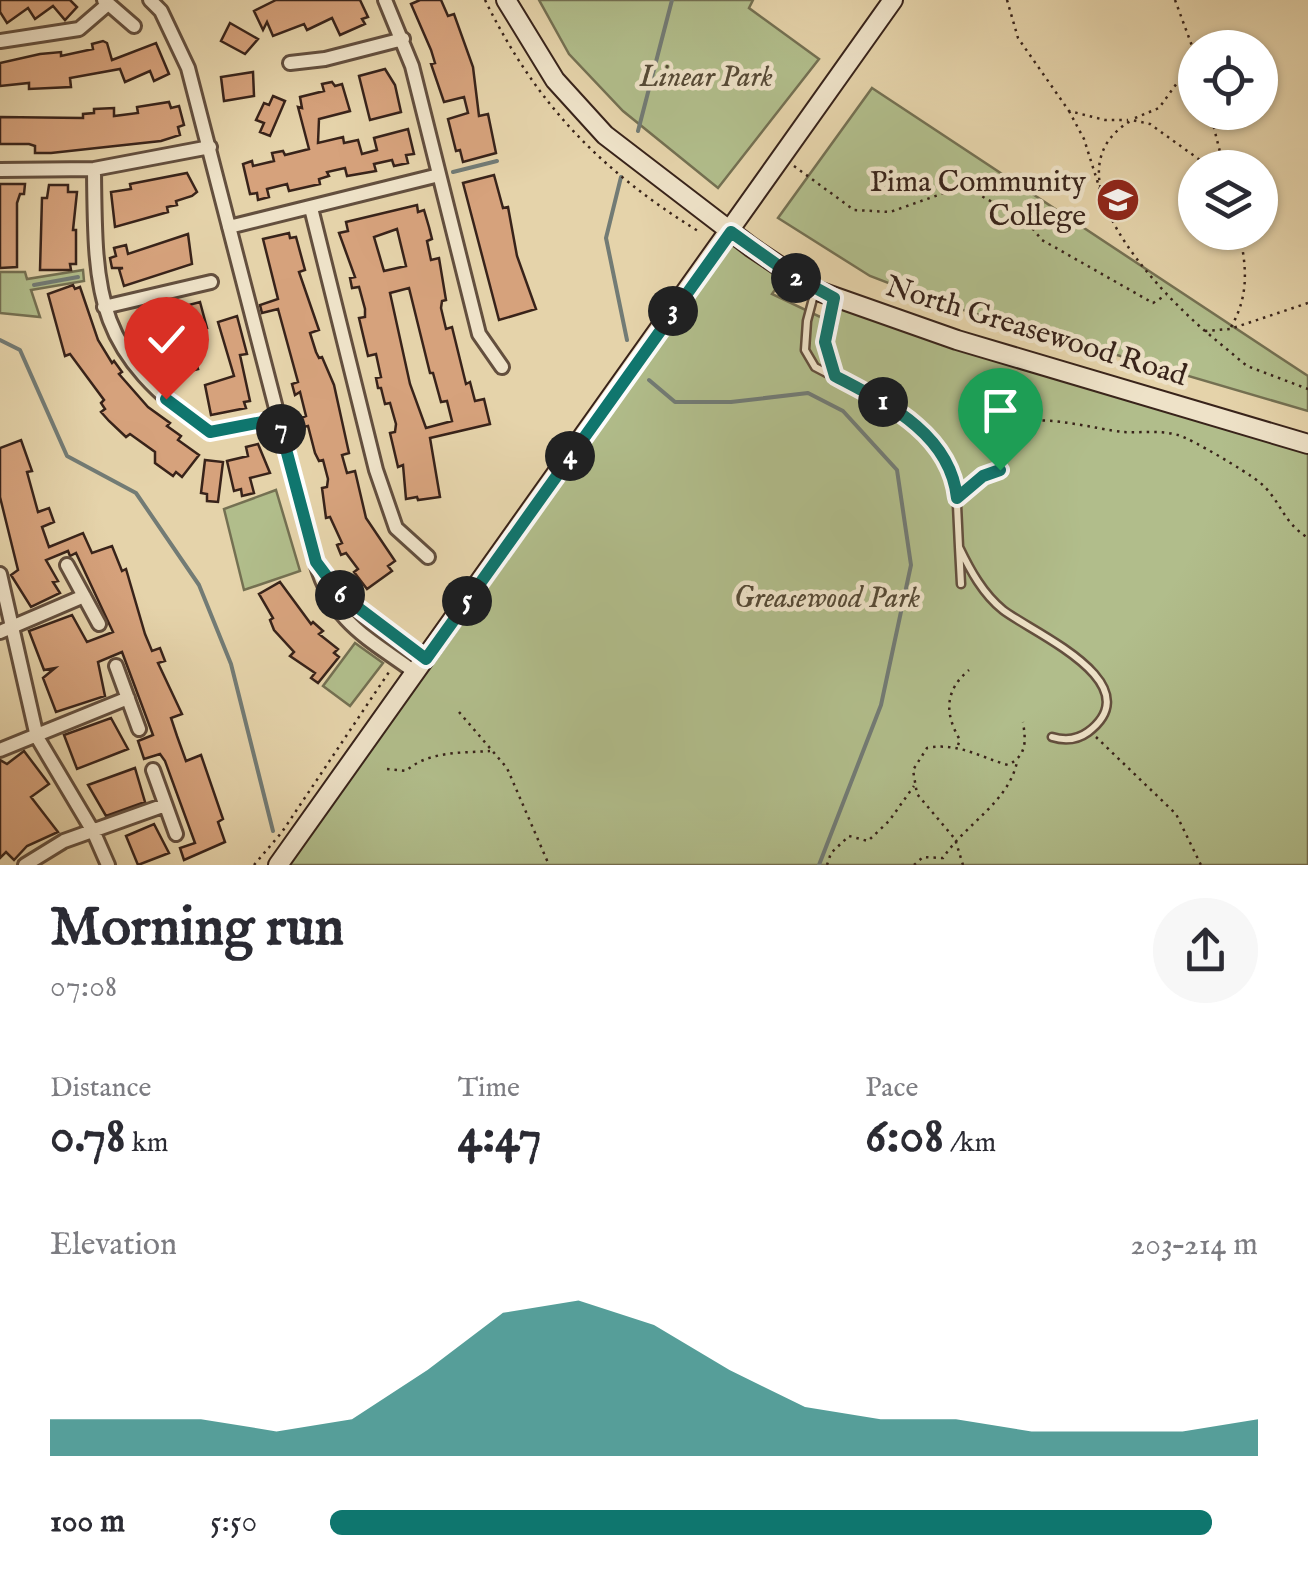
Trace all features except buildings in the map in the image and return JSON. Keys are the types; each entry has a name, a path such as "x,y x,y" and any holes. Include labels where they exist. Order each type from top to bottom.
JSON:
{"main road":[{"name":"North Greasewood Road","path":"506,0 555,80 604,134 731,232 816,290 958,340 1308,444"},
{"path":"278,865 893,0"}],"street":[{"path":"150,0 161,10 188,68 326,597 342,617 398,659 421,666"},
{"path":"385,0 403,40 479,334 502,367"},
{"path":"0,41 79,29 106,2 134,26"},
{"path":"290,62 325,59 403,40"},
{"path":"0,170 94,169 210,147"},
{"path":"94,169 95,252 104,307 120,347 166,399 210,434 278,419"},
{"path":"229,228 439,175"},
{"path":"310,208 376,470 396,528 428,556"},
{"path":"104,307 211,282"},
{"path":"316,562 340,594 421,666"},
{"path":"67,565 99,624"},
{"path":"0,574 6,629 37,736 94,833 108,865"},
{"path":"6,629 84,596"},
{"path":"116,666 140,729"},
{"path":"0,750 128,698"},
{"path":"153,770 176,834"},
{"path":"25,865 64,841 166,805"}],"lane":[{"path":"816,290 807,321 806,350 816,366 902,412 935,444 956,484 962,584"},
{"path":"834,298 825,342 835,376"},
{"path":"959,547 990,598 1080,659 1098,677 1104,708 1089,731 1076,738 1052,737"}],"path":[{"path":"1008,0 1018,38 1069,111 1084,140 1122,243 1166,295 1247,366 1308,389"},
{"path":"1174,0 1185,30"},
{"path":"1104,202 1101,168 1115,130 1158,108 1178,80"},
{"path":"1069,111 1104,120 1150,124 1186,150"},
{"path":"783,158 854,210 890,212 964,186 1027,222 1042,240 1153,304 1166,295"},
{"path":"1230,329 1244,304 1243,250"},
{"path":"1204,332 1230,329 1308,303"},
{"path":"957,498 983,476 1000,470 1012,457 1026,422 1041,418 1058,426 1082,423 1111,430 1181,436 1258,480 1273,496 1290,527 1308,538"},
{"path":"254,865 282,832 398,659"},
{"path":"958,746 960,740 949,721 949,700 956,681 969,670"},
{"path":"458,712 507,768 550,865"},
{"path":"914,865 923,857 944,858 956,839 1008,790 1027,744 1023,722"},
{"path":"1089,731 1176,814 1202,865"},
{"path":"963,865 956,839 917,794 913,770 926,748 958,746 1008,766 1018,760"},
{"path":"387,769 406,771 417,761 440,755 491,751"},
{"path":"827,865 831,852 849,836 868,841 915,786"}],"green space":[{"name":"Linear Park","path":"539,0 753,0 749,8 819,59 718,188 623,111 569,54"},
{"path":"872,88 1308,376 1308,411 943,304 870,276 778,218"},
{"name":"Greasewood Park","path":"737,236 789,270 772,294 837,325 838,299 1308,447 1308,865 279,865 425,659"},
{"path":"83,270 84,281 31,290 40,317 0,313 0,272 25,272 27,279"},
{"path":"276,490 300,571 244,590 224,509"},
{"path":"355,643 383,663 350,706 323,686"}],"waterway":[{"path":"638,131 672,0"},
{"path":"453,172 497,161"},
{"path":"621,177 606,238 627,340"},
{"path":"34,285 78,277"},
{"path":"0,340 20,350 67,456 136,493 199,585 231,664 273,831"},
{"path":"649,380 675,402 731,402 808,393 843,411 897,470 911,565 881,705 819,865"}],"place":[{"name":"Pima Community College","path":"1118,200"}],"route":[{"path":"166,399 210,432 278,419 316,562 340,594 426,659 731,232 790,274 834,298 826,321 825,342 835,376 902,412 935,444 956,484 957,498 983,476 1000,470"}]}
